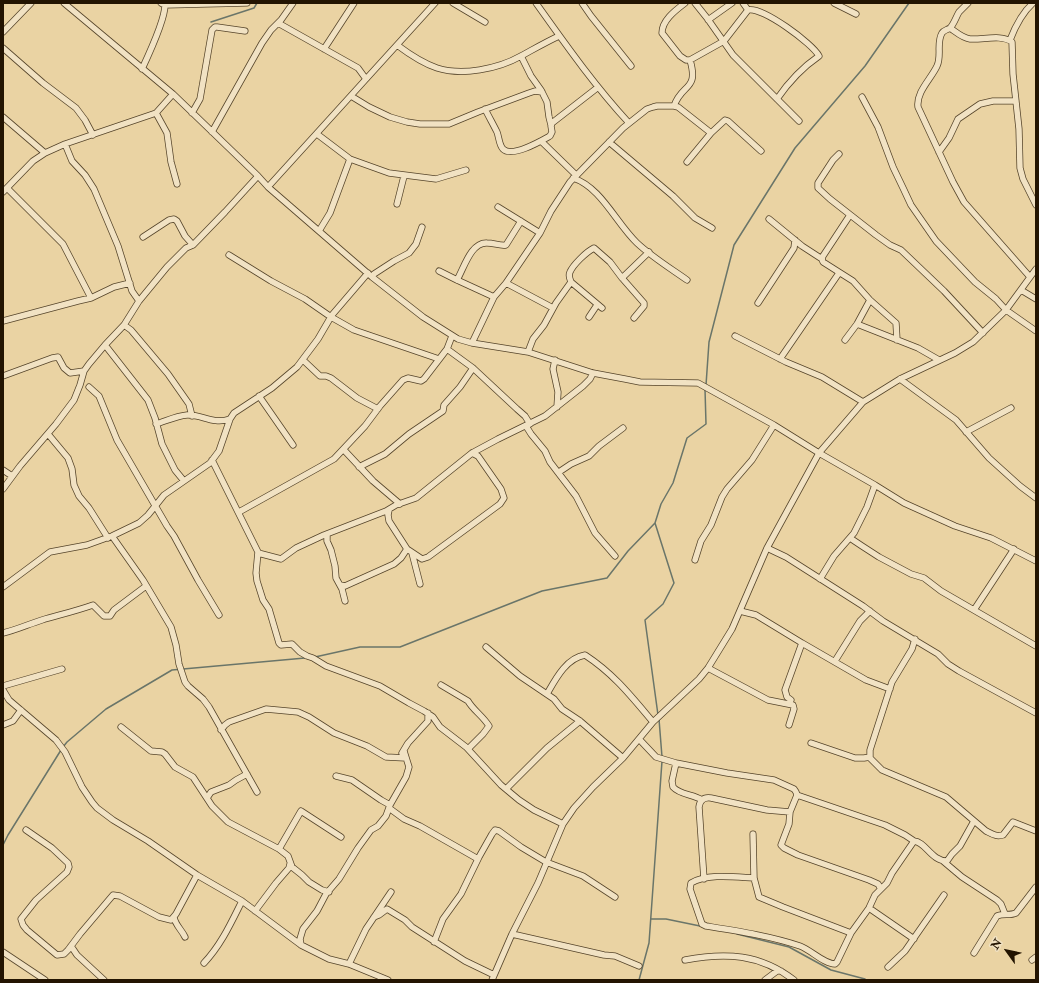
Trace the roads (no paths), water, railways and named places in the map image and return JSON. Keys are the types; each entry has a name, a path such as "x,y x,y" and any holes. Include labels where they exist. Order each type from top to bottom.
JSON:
{"street":[{"path":"3,32 31,3"},
{"path":"142,69 154,42 162,18 163,4 247,3"},
{"path":"212,132 262,44 271,30 293,3"},
{"path":"324,49 354,3"},
{"path":"268,187 435,3"},
{"path":"454,3 485,22"},
{"path":"536,3 597,88 629,123"},
{"path":"582,3 631,66"},
{"path":"685,3 673,13 663,25 662,33 680,56 686,60 690,60 724,41 748,10"},
{"path":"695,3 734,55 799,121"},
{"path":"708,20 732,3"},
{"path":"743,3 748,10"},
{"path":"834,3 856,14"},
{"path":"968,3 960,11 950,28 943,32 940,38 940,58 938,66 919,96 917,102 918,107 964,202 1030,277"},
{"path":"1033,3 1024,12 1010,40 1013,46 1012,74 1019,129 1020,168 1023,179 1036,205"},
{"path":"66,4 172,94 268,187 370,275 423,318 452,336 472,342 528,352 593,373 640,382 698,383 774,425 904,503 955,526 991,538 1036,561"},
{"path":"748,10 757,10 774,19 813,48 819,56 793,80 777,99"},
{"path":"278,23 324,49 340,60 358,68 366,79"},
{"path":"192,113 200,99 212,30 217,27 245,31"},
{"path":"950,28 962,36 970,39 994,38 1010,40"},
{"path":"397,45 415,58 436,68 453,71 490,68 521,56 559,36"},
{"path":"3,48 43,83 76,108 85,120 93,135"},
{"path":"485,109 498,134 502,148 505,151 518,151 551,135 551,125 547,102 521,56"},
{"path":"674,106 693,79 693,71 690,60"},
{"path":"551,125 597,88"},
{"path":"351,96 377,111 407,122 420,124 449,124 529,93 535,91 542,92"},
{"path":"91,298 63,244 5,190 33,161 45,153 65,144 156,113 172,94"},
{"path":"862,97 878,127 893,167 911,205 936,241 975,282 1006,310 1036,331"},
{"path":"939,152 949,138 958,119 980,104 993,101 1016,101"},
{"path":"472,342 494,297 506,283 540,233 550,210 562,192 576,175 629,123 653,107 674,106 678,107 711,133"},
{"path":"156,113 167,133 170,143 171,162 177,184"},
{"path":"3,117 45,153"},
{"path":"687,162 721,122 726,120 761,151"},
{"path":"317,134 350,159 373,168 404,176 436,179 466,170"},
{"path":"541,141 597,195 637,242 687,280"},
{"path":"609,142 673,196 696,218 712,228"},
{"path":"65,144 72,161 85,175 94,189 116,240 132,291 139,301"},
{"path":"839,154 833,160 818,183 818,188 883,241 901,250 983,333"},
{"path":"319,231 330,213 350,159"},
{"path":"3,489 74,400 84,371 105,345 124,325 139,301 167,267 186,248 193,245 258,176"},
{"path":"397,204 404,176"},
{"path":"498,207 540,233"},
{"path":"822,259 850,215"},
{"path":"143,237 169,220 174,219 177,221 184,236 193,245"},
{"path":"769,219 802,246 858,285 870,300 896,323 897,340"},
{"path":"457,280 476,245 488,243 503,246 506,245 521,221"},
{"path":"3,587 50,552 80,548 110,537 144,519 164,495 212,460 218,451 230,419 234,413 272,388 297,367 318,339 331,317 370,275 374,274 394,260 409,253 416,244 422,227"},
{"path":"758,303 794,248 795,240"},
{"path":"589,317 599,307 571,282 569,277 570,272 584,255 594,248 610,262 644,303 644,306 634,318"},
{"path":"622,278 649,252"},
{"path":"230,255 354,330 439,359"},
{"path":"374,917 380,915 387,909 434,942 493,977 512,934 538,883 563,824 574,808 623,758 653,722 700,679 708,668 732,629 767,548 819,453 863,402 900,379 973,342 1006,310 1036,269"},
{"path":"439,271 494,297"},
{"path":"780,359 839,273"},
{"path":"528,352 533,339 544,325 553,308 571,282"},
{"path":"3,321 78,300 91,298 114,287 130,283"},
{"path":"506,283 553,308"},
{"path":"1021,290 1036,300"},
{"path":"845,340 858,324 870,300"},
{"path":"858,324 918,348 939,360"},
{"path":"124,325 131,330 168,374 189,404 192,416"},
{"path":"238,512 270,493 324,466 334,459 344,450 365,426 378,408 406,378 422,380 446,350 452,336"},
{"path":"735,336 780,359 822,377 863,402"},
{"path":"105,345 148,400 162,444 175,470 184,481"},
{"path":"446,350 473,368 523,413 531,434 545,451 550,462 576,496 595,533 615,556"},
{"path":"3,376 58,357 64,368 70,373 84,371"},
{"path":"303,360 320,376 331,378 357,398 378,408"},
{"path":"555,360 553,369 558,392 557,407"},
{"path":"359,467 385,454 409,434 443,411 444,405 473,368"},
{"path":"258,553 281,559 296,548 327,534 389,510 397,503 422,494 472,453 545,416 583,386 590,379 593,373"},
{"path":"900,379 956,420 980,449 1020,486 1036,498"},
{"path":"89,387 99,396 117,440 219,615"},
{"path":"259,396 292,445"},
{"path":"966,432 1011,408"},
{"path":"156,424 179,416 192,416 222,422 230,419"},
{"path":"695,560 701,541 711,525 722,497 752,460 774,425"},
{"path":"559,472 571,464 589,456 599,446 623,428"},
{"path":"48,434 68,458 72,469 74,485 79,496 146,586 171,627 179,664 185,682 203,699 257,792"},
{"path":"344,450 359,467 397,503"},
{"path":"478,456 479,450"},
{"path":"389,510 389,520 406,549 422,559 428,557 500,504 504,498 501,489 478,456 472,453"},
{"path":"212,460 258,553 256,573 257,581 263,600 269,609 279,643 281,645 292,644 300,652 326,666 380,686 428,713 440,727 459,740 506,789 524,804 563,824"},
{"path":"3,470 12,476"},
{"path":"820,579 834,556 850,538 867,507 875,485"},
{"path":"327,534 327,541 335,566 336,578 345,601"},
{"path":"850,538 879,557 911,574 924,578 941,591 1036,646"},
{"path":"767,548 786,557 883,621 938,654 948,664 1036,714"},
{"path":"340,585 346,586 394,564 401,558 406,549"},
{"path":"974,610 1014,550"},
{"path":"412,553 420,584"},
{"path":"3,633 10,632 43,620 72,613 92,605 104,616 110,616 114,610 146,586"},
{"path":"740,611 756,615 866,680 890,689"},
{"path":"835,662 860,621 870,611"},
{"path":"914,639 912,648 892,682 870,750 870,756 873,762 882,770 946,797 986,831 997,836 1003,835 1014,822 1036,831"},
{"path":"789,704 791,700 786,697 785,690 802,643"},
{"path":"486,648 520,676 554,699 562,709 580,721 623,758"},
{"path":"547,694 556,677 564,667 580,656 584,655 610,673 653,722"},
{"path":"708,668 768,700 793,705 794,709 789,725"},
{"path":"3,686 62,669"},
{"path":"441,686 468,701 470,705 484,718 489,726 468,749"},
{"path":"3,690 9,700 56,740 65,752 82,787 97,808 197,875 242,901 301,945 328,959 349,964 388,980"},
{"path":"221,730 225,724 229,722 266,709 298,712 309,717 334,733 367,746 386,757 406,758"},
{"path":"3,725 14,721 21,710"},
{"path":"396,757 404,751 408,743 428,721 428,713"},
{"path":"428,721 436,721"},
{"path":"506,789 547,748 580,721"},
{"path":"121,727 151,751 162,752 175,767 193,777 212,806 228,822 279,849 288,856 291,867 309,882 322,890 329,892"},
{"path":"639,739 658,757 676,764 774,780 794,789 797,795 884,825 905,835 914,842 920,844 938,860 943,861 962,877 997,900 1001,904 1005,914"},
{"path":"811,743 855,758 870,756"},
{"path":"301,945 300,939 303,929 339,879 371,830 378,826 386,816 409,771 409,763 404,751"},
{"path":"676,764 672,781 673,787 677,792 696,796 702,800"},
{"path":"207,798 211,792 229,786 247,774"},
{"path":"336,776 352,780 390,806 404,819 420,826 478,859"},
{"path":"797,795 790,812 789,824 781,845 798,855 869,880 878,884 882,889"},
{"path":"704,879 699,807 702,800 711,798 767,810 790,812"},
{"path":"279,849 301,811 341,837"},
{"path":"943,861 949,859 960,846 974,821"},
{"path":"26,830 52,848 68,863 69,867 67,872 36,900 21,919 23,925 57,955 64,954 113,895 120,896 159,917 171,920 197,875"},
{"path":"434,942 443,920 461,894 478,859 495,830 546,862 583,876 616,897"},
{"path":"753,834 754,878 759,897 783,908 850,933"},
{"path":"754,878 724,877 692,882 690,889 702,924 773,939 801,947 833,964 837,962 850,933 868,908 875,895 882,889 914,842"},
{"path":"255,911 276,883 291,867"},
{"path":"974,953 995,918 999,914 1012,915 1016,913 1036,886"},
{"path":"349,964 374,917 391,892"},
{"path":"888,967 899,958 914,939 944,895"},
{"path":"204,963 217,949 229,929 242,901"},
{"path":"868,908 914,939"},
{"path":"174,917 174,922 182,930 185,937"},
{"path":"512,934 604,955 615,956 639,966"},
{"path":"71,946 77,955 104,980"},
{"path":"3,952 45,980"},
{"path":"685,960 741,956 754,959 782,971 794,980"},
{"path":"765,980 778,971 782,971"},
{"path":"368,980 372,973"}],"waterway":[{"path":"211,22 254,8 257,3"},
{"path":"706,385 709,342 734,245 795,148 865,66 909,3"},
{"path":"315,657 360,647 400,647 542,591 607,578 628,551 655,523 661,504 673,483 687,438 706,424 705,389"},
{"path":"655,523 674,583 663,604 645,620 658,715"},
{"path":"63,747 106,709 172,670 305,658"},
{"path":"659,719 662,757"},
{"path":"3,845 61,750"},
{"path":"639,980 649,943 662,761"},
{"path":"651,919 666,919 700,926"},
{"path":"737,934 789,947 831,970 865,979"}]}
